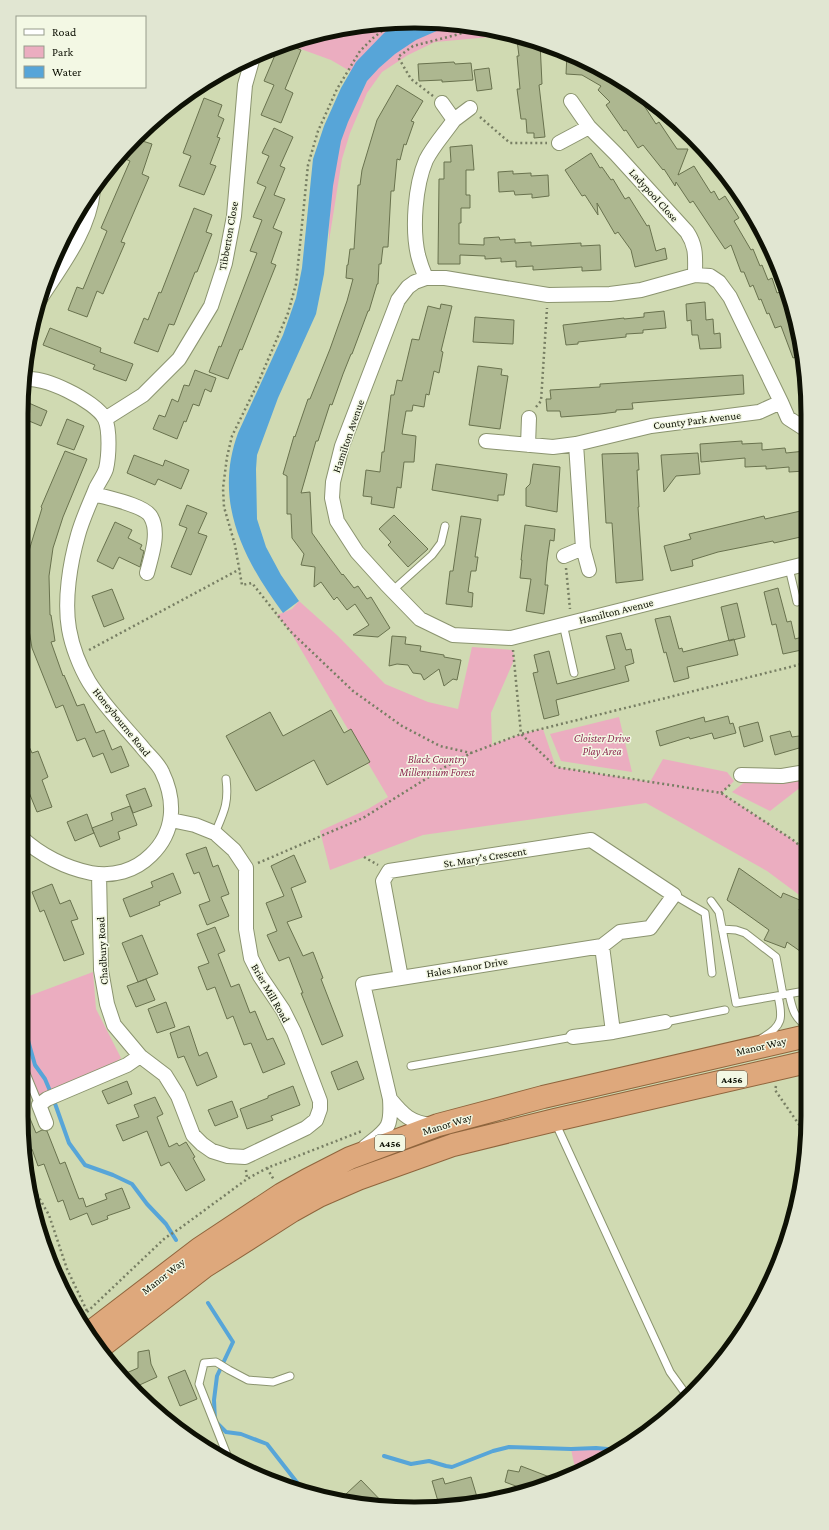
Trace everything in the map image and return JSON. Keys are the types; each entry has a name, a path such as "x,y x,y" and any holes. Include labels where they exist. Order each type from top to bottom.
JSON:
{"highway":[{"name":"Manor Way","path":"93,1330 198,1249 294,1187 350,1158 438,1125 543,1097 801,1037"},
{"name":"Manor Way","path":"104,1345 204,1267 284,1216 319,1196 358,1179 453,1145 801,1063"}],"street":[{"name":"Tibberton Close","path":"105,419 143,395 179,359 211,306 226,263 234,216 245,85 252,64"},
{"name":"Ladypool Close","path":"571,101 590,127 687,232 693,242 695,252 695,275"},
{"path":"442,103 454,120"},
{"path":"426,278 418,254 416,239 415,217 419,180 426,160 435,145 454,120 470,108"},
{"path":"559,143 590,127"},
{"path":"53,279 71,251 84,226 91,204"},
{"name":"Hamilton Avenue","path":"781,402 730,297 719,282 710,276 695,275 641,290 610,294 548,295 445,278 426,278 408,286 398,300 342,446 333,482 332,498 337,521 357,552 392,591 420,619 453,635 511,638 801,565"},
{"path":"30,376 60,387 76,395 96,407 105,419"},
{"path":"781,402 788,418 801,426"},
{"name":"County Park Avenue","path":"486,441 552,448 576,444 651,426 759,412 781,402"},
{"path":"528,445 529,418"},
{"name":"Honeybourne Road","path":"28,842 57,862 84,871 99,874 120,873 134,868 159,846 171,820 171,798 162,770 114,716 89,682 78,657 69,628 68,594 73,556 78,534 106,468 109,435 105,419"},
{"path":"576,444 583,548 589,570"},
{"path":"94,494 143,509 151,517 155,531 147,573"},
{"path":"564,556 583,548"},
{"path":"741,774 782,776 801,773"},
{"path":"171,820 195,825 215,833 234,850 246,868"},
{"name":"St. Mary's Crescent","path":"401,978 383,881 389,871 591,840 674,895"},
{"name":"Brier Mill Road","path":"246,868 246,929 251,958 260,976 283,1010 294,1032 320,1101 320,1109"},
{"name":"Chadbury Road","path":"99,874 101,970 107,1004 114,1025 140,1056 165,1075 178,1096 193,1135 212,1151 228,1156 245,1157 306,1128 316,1120 320,1109"},
{"path":"613,1032 602,946 620,932 650,928 674,895"},
{"name":"Hales Manor Drive","path":"350,1158 381,1134 388,1126 391,1115 390,1099 363,984 602,946"},
{"path":"573,1037 613,1032 665,1022"},
{"path":"46,1123 48,1100 127,1065 140,1056"},
{"path":"390,1099 398,1109 413,1121 438,1125"}],"lane":[{"path":"392,591 432,555 440,543 444,526"},
{"path":"789,568 797,602"},
{"path":"567,623 574,673"},
{"path":"215,833 226,806 228,793 226,779"},
{"name":"St. Mary's Crescent","path":"674,895 704,913 712,973"},
{"path":"711,901 719,912 736,1003 801,992"},
{"path":"722,929 736,930 745,933 776,957 783,995 779,1024 774,1030 757,1040 722,1056"},
{"path":"783,995 801,1022"},
{"path":"665,1022 725,1010"},
{"path":"411,1066 573,1037"},
{"path":"28,1071 48,1100"},
{"path":"555,1120 670,1372 685,1392"},
{"path":"226,1453 199,1384 204,1363 216,1362 248,1380 273,1382 290,1376"}],"path":[{"path":"384,29 360,51 348,70 325,116 313,145 308,165 296,284 293,299 258,383 232,436 227,457 223,488 224,507 235,545 242,585 252,584 290,632 353,691 402,726 440,746 470,753"},
{"path":"442,103 411,79 398,57 413,46 465,31"},
{"path":"470,108 510,144 559,143"},
{"path":"529,418 541,401 548,295"},
{"path":"564,556 567,623"},
{"path":"78,657 240,570"},
{"path":"511,638 521,734 556,767 721,793 794,840 801,846"},
{"path":"246,868 362,818 470,753 521,734 801,664"},
{"path":"777,1080 775,1090 801,1127"},
{"path":"35,1191 49,1215 67,1269 87,1310 165,1238 248,1179 267,1168 362,1131"},
{"path":"267,1168 276,1185"}],"green space":[{"path":"389,29 440,29 465,31 496,37 435,42 408,55 382,72 367,93 350,133 342,159 329,241 332,190 338,152 349,118 367,81 331,60 296,47 339,35"},
{"name":"Black Country Millennium Forest","path":"299,601 338,636 385,684 428,702 458,709 472,647 513,650 514,660 491,713 492,745 521,734 543,729 556,767 650,782 663,759 727,772 734,781 722,793 801,847 801,896 767,871 646,803 423,835 330,870 320,831 368,809 388,797 290,631 277,615 292,609"},
{"name":"Cloister Drive Play Area","path":"619,717 632,772 561,761 550,734"},
{"path":"746,781 801,781 801,787 770,811 732,792"},
{"path":"93,972 96,1009 121,1058 111,1066 38,1098 28,1076 28,996"},
{"path":"596,1448 609,1449 575,1467 571,1449"}],"water":[{"path":"390,29 441,29 416,40 395,54 367,81 341,141 333,186 324,274 316,314 278,398 257,455 257,519 266,547 281,575 299,601 283,613 256,572 236,528 231,506 229,482 231,458 238,433 283,335 296,298 302,268 313,159 324,126 341,88 356,62 384,33"}],"building":[{"path":"517,42 540,49 542,84 539,85 545,137 534,138 534,133 527,133 526,119 521,119 517,89 520,89 517,56 519,56"},
{"path":"295,47 301,50 285,89 293,93 281,123 261,115 274,85 264,81 275,54"},
{"path":"567,59 608,80 642,102 656,124 659,122 677,149 688,149 678,175 694,166 711,193 714,191 719,200 725,196 739,218 734,221 751,250 753,249 768,280 772,278 777,293 780,292 783,298 788,314 797,357 793,358 781,326 775,328 761,299 759,300 753,285 750,287 744,272 741,272 731,245 725,249 693,201 690,203 676,182 675,186 664,169 663,170 643,145 638,148 626,130 624,131 606,105 610,102 598,90 601,86 582,75 566,74"},
{"path":"454,62 455,64 471,63 473,80 442,82 442,80 419,81 418,64"},
{"path":"489,68 492,89 477,91 474,70"},
{"path":"397,85 423,101 411,121 414,122 406,145 404,144 400,160 397,159 394,191 391,191 388,247 383,247 381,264 379,264 378,284 332,405 330,404 318,441 316,441 301,493 310,492 312,533 342,575 343,574 354,588 358,586 367,599 371,597 390,628 378,637 353,635 369,625 355,604 347,610 337,597 334,600 321,582 314,587 315,567 301,565 304,554 292,538 291,514 287,514 287,476 283,474 294,436 295,437 308,399 310,399 330,349 347,301 353,279 346,278 350,249 354,249 358,185 360,185 362,170 377,120"},
{"path":"204,98 222,105 218,116 224,119 217,137 220,138 210,164 216,166 204,195 179,186 191,156 183,153"},
{"path":"274,128 293,137 280,166 285,168 274,195 285,199 273,228 282,232 271,263 276,265 242,350 240,349 228,379 209,372 219,346 221,347 257,253 250,251 262,220 253,217 266,187 257,183 269,156 262,153"},
{"path":"141,141 152,144 142,174 149,177 121,242 125,243 103,294 97,291 87,317 68,310 77,287 83,289 107,231 101,228 130,161 125,159"},
{"path":"472,145 474,170 466,170 466,195 470,195 470,208 461,208 459,244 484,245 484,238 499,237 500,240 515,239 515,243 531,242 531,246 581,243 581,246 600,245 601,270 582,271 582,267 533,270 533,266 516,267 516,261 501,262 501,258 485,259 485,256 460,255 460,264 438,264 439,179 444,179 444,162 451,162 450,147"},
{"path":"591,153 600,168 602,167 611,180 613,179 625,199 629,197 647,226 649,225 656,251 665,248 667,259 635,267 631,250 618,232 615,234 597,203 598,215 585,195 582,196 565,170"},
{"path":"513,171 513,174 531,173 531,176 548,175 549,196 532,198 532,194 515,195 514,191 499,192 498,172"},
{"path":"194,208 212,215 206,232 212,234 174,325 169,324 158,352 134,343 144,318 148,320 159,292 161,293"},
{"path":"705,302 706,320 713,319 714,334 720,333 721,348 700,349 698,335 692,335 691,320 687,321 686,304"},
{"path":"441,304 452,306 441,351 443,352 439,373 434,371 429,395 426,394 424,407 413,405 412,411 406,411 402,434 416,436 414,462 404,462 401,488 397,487 394,508 371,504 372,497 363,496 366,470 380,472 391,395 394,395 397,380 402,381 412,339 419,340 428,306 440,309"},
{"path":"664,311 666,328 643,330 643,333 626,334 626,337 578,342 578,344 566,345 563,325 644,317 644,313"},
{"path":"475,317 514,320 513,344 473,342"},
{"path":"50,328 101,348 100,352 133,364 126,381 93,369 95,365 43,345"},
{"path":"478,366 502,369 501,375 508,376 500,429 469,425"},
{"path":"195,370 216,378 211,392 205,389 199,406 193,404 177,439 153,429 159,415 165,417 172,399 178,402 184,385 189,386"},
{"path":"743,375 744,394 632,403 633,409 616,410 616,412 600,414 561,417 560,411 547,411 546,399 551,399 550,390 600,387 600,384"},
{"path":"28,403 47,411 41,426 28,421"},
{"path":"67,419 84,426 74,450 57,444"},
{"path":"742,441 742,444 762,443 762,450 785,448 786,453 801,451 801,471 789,472 789,467 766,469 766,466 745,467 745,458 701,462 700,444"},
{"path":"65,451 87,459 63,517 53,548 49,576 50,615 55,641 51,642 63,676 64,675 77,706 84,704 96,733 104,730 112,750 121,746 129,766 111,773 103,753 93,757 85,738 77,741 63,705 56,708 32,648 28,624 28,554 42,508 41,507"},
{"path":"638,453 638,507 643,580 616,583 612,523 606,523 602,454"},
{"path":"698,453 700,474 676,476 664,492 661,455"},
{"path":"134,455 163,466 165,460 189,470 181,489 158,479 155,485 127,473"},
{"path":"436,464 507,474 504,495 498,495 498,501 432,490"},
{"path":"533,464 560,467 557,512 526,506 526,488 530,484"},
{"path":"187,505 207,513 198,533 207,536 191,575 171,567 187,528 179,525"},
{"path":"801,511 801,537 718,552 692,560 693,566 671,571 664,546 691,539 689,534 764,516 765,519"},
{"path":"394,515 428,549 408,567 388,545 391,542 379,529"},
{"path":"461,516 481,519 475,557 478,557 476,571 471,571 468,592 473,593 472,607 446,604 450,571 453,571"},
{"path":"115,522 132,530 128,538 142,545 140,549 144,551 140,567 119,557 113,569 97,561"},
{"path":"525,525 555,529 554,541 550,540 547,562 545,585 548,585 544,614 526,611 531,579 520,578"},
{"path":"778,588 787,622 791,621 795,639 801,637 801,650 783,654 776,624 772,625 764,592"},
{"path":"112,589 124,619 104,627 92,596"},
{"path":"737,603 745,637 729,641 721,607"},
{"path":"670,616 679,649 682,648 683,652 734,639 738,655 687,667 689,678 674,682 666,652 664,653 655,619"},
{"path":"621,633 626,650 631,649 634,663 625,666 629,681 556,700 559,715 544,719 533,673 538,672 534,655 549,651 557,684 615,669 606,636"},
{"path":"392,636 406,637 405,644 421,646 420,651 444,655 444,657 461,660 457,680 453,679 444,686 439,669 424,680 421,674 413,673 408,665 397,664 389,666"},
{"path":"331,710 344,733 351,729 370,762 327,785 314,760 256,791 226,736 270,712 283,736"},
{"path":"728,716 730,724 733,723 736,733 714,739 712,733 690,739 689,737 660,746 656,731 704,717 705,722"},
{"path":"758,722 763,741 744,747 739,727"},
{"path":"790,731 792,737 801,736 801,747 775,755 770,736"},
{"path":"28,744 32,753 38,751 48,777 42,780 52,807 37,812 28,790"},
{"path":"145,788 152,806 133,813 126,795"},
{"path":"130,806 137,825 118,832 120,839 100,847 92,828 113,820 111,813"},
{"path":"87,814 94,833 75,841 67,822"},
{"path":"206,847 213,867 218,865 229,894 221,897 229,916 207,925 199,905 210,901 199,872 194,874 186,854"},
{"path":"294,855 306,882 291,888 302,917 287,922 303,956 313,952 323,978 321,979 343,1036 322,1045 301,993 303,993 289,957 279,961 267,935 277,931 266,903 284,896 271,866"},
{"path":"739,868 781,898 783,893 801,901 799,910 801,911 801,952 787,942 785,948 764,940 769,930 727,900"},
{"path":"173,873 181,893 159,902 160,905 130,917 123,899 153,887 151,882"},
{"path":"52,884 60,904 70,900 78,919 71,921 84,954 64,961 44,910 40,912 32,892"},
{"path":"215,927 225,951 218,954 231,987 239,984 250,1013 255,1011 267,1040 273,1038 285,1064 263,1073 251,1043 244,1045 233,1016 227,1019 215,987 207,990 198,967 209,963 197,934"},
{"path":"142,935 158,974 138,982 122,943"},
{"path":"146,979 155,1000 136,1007 127,986"},
{"path":"166,1002 175,1027 157,1033 148,1009"},
{"path":"189,1026 199,1056 207,1052 217,1077 197,1086 184,1056 178,1058 170,1033"},
{"path":"357,1061 364,1079 338,1090 331,1072"},
{"path":"127,1081 132,1094 108,1104 102,1091"},
{"path":"293,1086 300,1105 271,1116 273,1120 247,1129 240,1109"},
{"path":"155,1097 163,1114 157,1117 169,1147 177,1143 179,1146 186,1142 195,1157 193,1158 205,1180 186,1191 169,1162 161,1166 147,1131 123,1141 116,1125 139,1117 134,1105"},
{"path":"232,1101 238,1117 215,1126 208,1110"},
{"path":"28,1114 36,1133 42,1130 47,1131 60,1164 65,1162 79,1199 83,1198 86,1207 107,1199 105,1194 122,1188 130,1208 107,1216 108,1219 92,1225 87,1213 70,1220 63,1200 58,1202 44,1164 38,1166 32,1149 30,1150"},
{"path":"149,1350 151,1364 157,1377 138,1386 127,1373 138,1368 138,1352"},
{"path":"185,1370 197,1399 180,1406 168,1377"},
{"path":"521,1466 550,1477 520,1487 505,1482 508,1470 519,1472"},
{"path":"471,1477 477,1497 438,1501 432,1481 443,1478 445,1484"},
{"path":"361,1480 381,1500 349,1497 346,1494"}],"waterway":[{"path":"28,1040 35,1065 45,1079 69,1143 85,1165 113,1175 132,1184 147,1204 166,1224 176,1240"},
{"path":"208,1303 233,1342 217,1376 214,1400 215,1421 226,1432 241,1434 267,1444 298,1484"},
{"path":"384,1456 411,1464 429,1461 452,1467 493,1451 509,1447 609,1449"}]}
